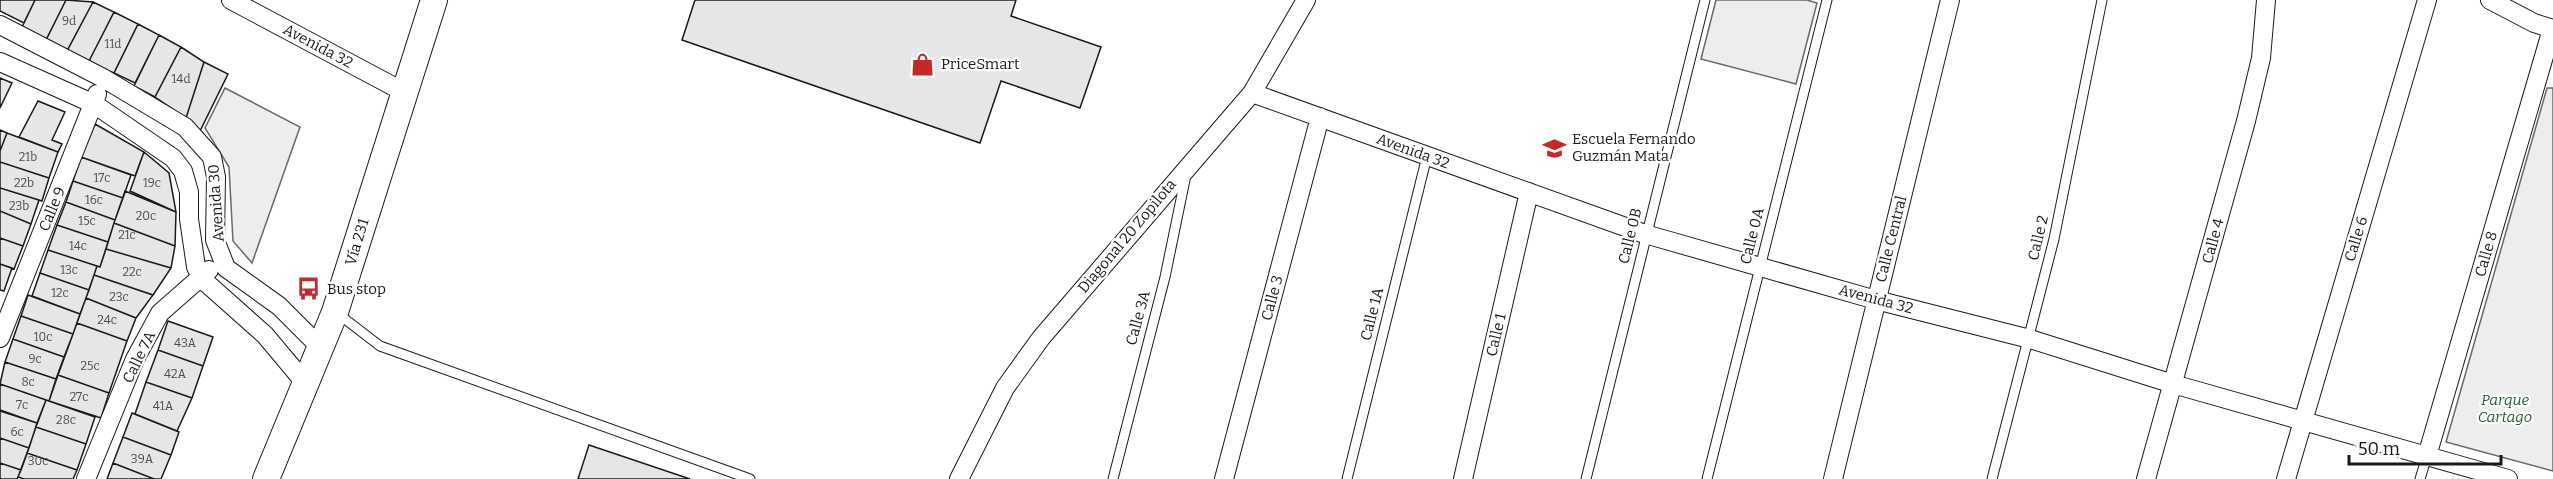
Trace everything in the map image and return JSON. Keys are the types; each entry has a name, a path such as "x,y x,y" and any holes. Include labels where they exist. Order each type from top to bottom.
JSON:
{"main road":[{"name":"Vía 231","path":"266,479 335,312 434,0"}],"street":[{"name":"Avenida 32","path":"231,0 258,7 404,92"},
{"name":"Diagonal 20 Zopilota","path":"958,479 1005,388 1041,338 1188,164 1252,93 1306,0"},
{"name":"Calle Central","path":"1833,479 1950,0"},
{"name":"Calle 4","path":"2146,479 2246,121 2261,58 2266,0"},
{"name":"Calle 6","path":"2286,479 2427,0"},
{"path":"2490,0 2504,9 2553,29"},
{"name":"Avenida 30","path":"0,26 103,78 185,127 212,157 216,177 215,240 226,268 279,306 321,348"},
{"name":"Calle 8","path":"2427,456 2553,29"},
{"name":"Avenida 30","path":"0,62 94,104 173,158 183,171 189,192 189,219 195,267 202,279"},
{"name":"Calle 9","path":"0,338 103,78"},
{"name":"Avenida 32","path":"1252,93 1645,234 1876,300 2030,339 2173,384 2508,479"},
{"name":"Calle 3","path":"1224,479 1320,117"},
{"name":"Calle 1","path":"1462,479 1529,192"},
{"name":"Calle 7A","path":"87,479 135,359 160,313 202,279 221,255"},
{"path":"202,279 265,335 306,384"}],"lane":[{"name":"Calle 0B","path":"1586,479 1645,234 1705,0"},
{"name":"Calle 0A","path":"1707,479 1827,0"},
{"name":"Calle 2","path":"1992,479 2054,239 2102,0"},
{"name":"Calle 1A","path":"1347,479 1427,156"},
{"name":"Calle 3A","path":"1113,479 1165,277 1188,164"},
{"path":"335,312 380,346 750,479"},
{"name":"Calle 8","path":"2421,479 2427,456"}],"green space":[{"path":"1716,0 1807,0 1817,3 1796,84 1701,59"},
{"path":"225,88 300,127 252,263 233,241 229,167 205,128"},
{"name":"Parque Cartago","path":"2547,88 2553,88 2553,471 2446,442"}],"building":[{"path":"0,0 35,0 24,23 0,11"},
{"path":"35,0 66,0 46,40 21,29"},
{"path":"66,0 93,2 67,51 46,40"},
{"name":"PriceSmart","path":"695,0 1016,0 1011,16 1101,47 1080,108 1001,81 980,143 682,40"},
{"path":"93,2 114,12 88,63 67,51"},
{"path":"114,12 138,24 114,73 88,63"},
{"path":"138,24 159,35 135,83 114,73"},
{"path":"159,35 181,47 155,97 134,86"},
{"path":"181,47 204,62 186,118 155,97"},
{"path":"204,62 228,74 200,131 186,118"},
{"path":"0,78 12,83 0,108"},
{"path":"38,101 65,112 52,140 62,144 58,152 19,137"},
{"path":"95,124 144,152 135,176 81,157"},
{"path":"0,130 7,133 0,151"},
{"path":"7,133 58,152 49,178 0,162 0,151"},
{"path":"144,152 169,173 176,212 130,191"},
{"path":"81,157 131,175 123,198 73,181"},
{"path":"0,162 49,178 42,201 0,188"},
{"path":"73,181 123,198 115,220 66,202"},
{"path":"0,188 39,200 31,224 0,211"},
{"path":"125,191 176,212 175,246 114,223"},
{"path":"66,202 115,220 108,242 57,225"},
{"path":"0,211 31,224 23,246 0,238"},
{"path":"114,223 175,246 171,268 106,249"},
{"path":"57,225 108,242 100,267 48,250"},
{"path":"0,238 23,246 14,269 0,264"},
{"path":"106,249 171,268 153,295 94,275 97,266 100,267"},
{"path":"48,250 97,266 89,290 40,273"},
{"path":"0,264 12,268 4,291 0,290"},
{"path":"40,273 89,290 80,314 32,296"},
{"path":"94,275 153,295 136,318 86,298"},
{"path":"28,295 80,314 73,334 21,316"},
{"path":"86,298 136,318 127,341 77,323"},
{"path":"21,316 73,334 64,357 13,339"},
{"path":"168,321 213,337 203,366 158,350"},
{"path":"77,323 127,341 109,393 58,375"},
{"path":"13,339 64,357 56,379 5,362"},
{"path":"158,350 203,366 192,398 146,382"},
{"path":"5,362 56,379 49,401 0,384"},
{"path":"58,375 109,393 101,418 49,401"},
{"path":"146,382 192,398 177,431 135,414"},
{"path":"0,384 46,400 37,423 0,410"},
{"path":"46,400 95,417 86,444 36,427"},
{"path":"0,411 37,423 29,448 0,438"},
{"path":"132,413 179,432 171,455 123,437"},
{"path":"36,427 86,444 77,470 27,453"},
{"path":"123,437 171,455 161,479 154,479 113,463"},
{"path":"0,438 29,448 21,470 0,463"},
{"path":"589,445 690,479 578,479"},
{"path":"27,453 77,470 73,479 18,477"},
{"path":"0,463 21,470 17,479 0,479"},
{"path":"113,463 154,479 107,479"}],"place":[{"name":"PriceSmart","path":"923,64"},
{"name":"Escuela Fernando Guzmán Mata","path":"1554,148"},
{"name":"Bus stop","path":"309,289"}]}
